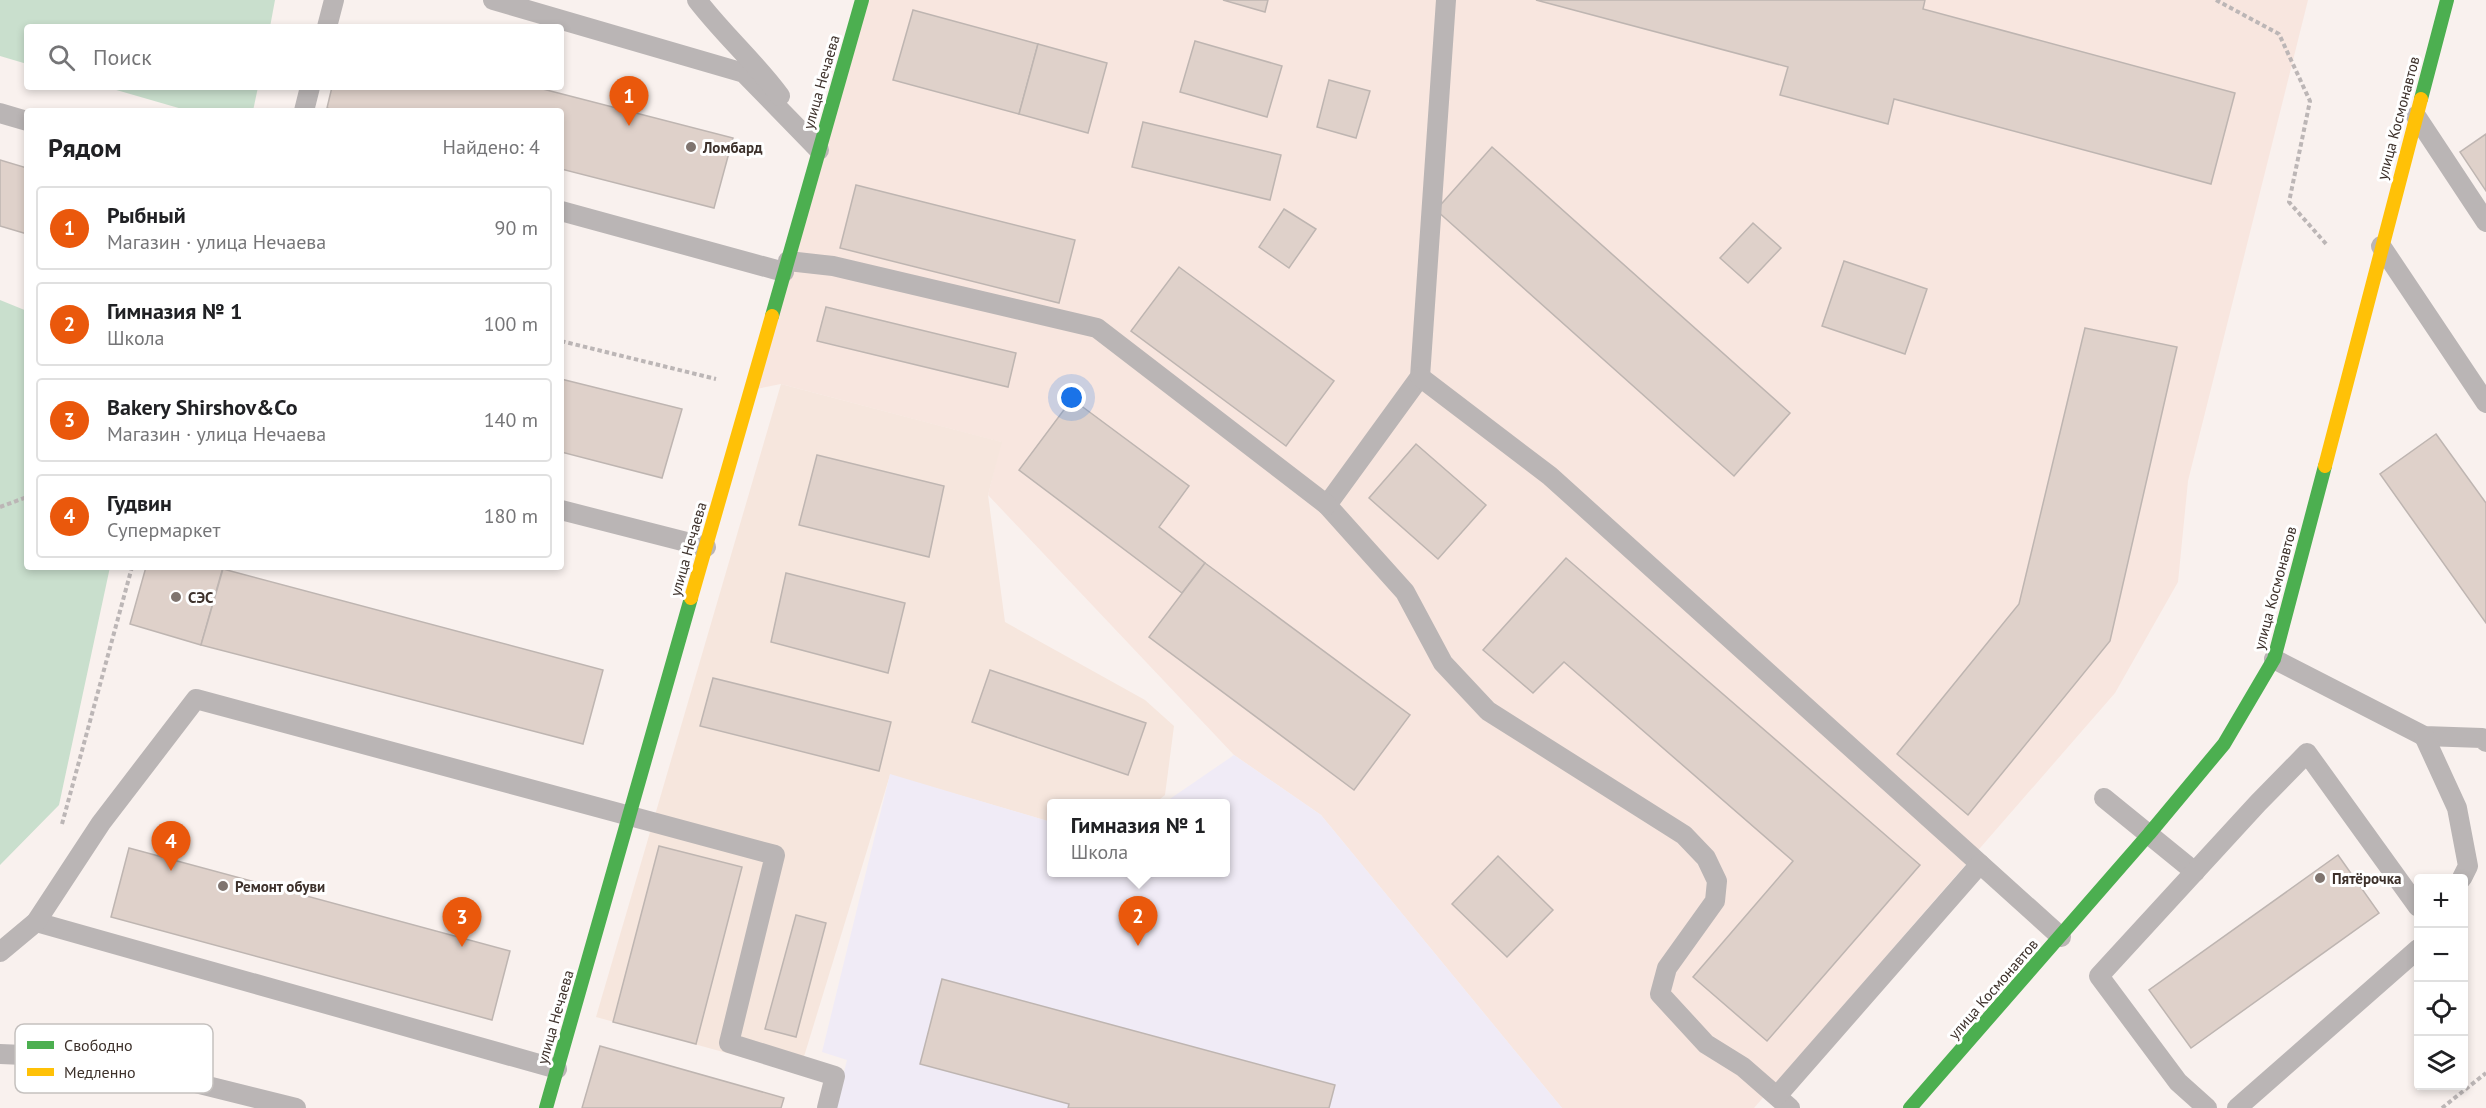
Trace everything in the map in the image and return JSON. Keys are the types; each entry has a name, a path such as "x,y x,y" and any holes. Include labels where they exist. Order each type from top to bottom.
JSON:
{"street":[{"name":"улица Нечаева","path":"546,1108 862,0"},
{"name":"улица Космонавтов","path":"1910,1108 2061,937 2224,744 2274,659 2446,0"}],"lane":[{"path":"328,24 334,0"},
{"path":"493,0 744,74 819,150"},
{"path":"697,0 720,30 764,74 819,150"},
{"path":"1327,505 1420,377 1446,0"},
{"path":"304,108 309,90"},
{"path":"0,113 24,120"},
{"path":"2416,116 2486,222"},
{"path":"564,212 786,266 833,266 1097,328 1327,505 1406,592 1443,663 1488,711 1684,835 1706,858 1717,881 1715,901 1667,968 1660,994 1706,1044 1743,1067 1784,1102 1980,864"},
{"path":"2381,246 2486,403"},
{"path":"1420,377 1550,476 2061,937"},
{"path":"564,511 706,547"},
{"path":"2274,659 2424,736 2482,738 2486,742"},
{"path":"0,952 36,922 101,823 196,699 775,855 729,1043 835,1076 826,1108"},
{"path":"2424,736 2457,808 2468,866 2464,874"},
{"path":"2207,1108 2178,1082 2099,976 2307,753 2414,901"},
{"path":"2104,798 2195,872"},
{"path":"36,922 557,1068"},
{"path":"2237,1108 2414,953"},
{"path":"0,1054 15,1055"},
{"path":"213,1087 296,1108"}],"path":[{"path":"2216,0 2279,34 2310,101 2289,202 2327,245"},
{"path":"564,342 717,379"},
{"path":"0,507 24,498"},
{"path":"61,830 131,570"},
{"path":"2442,1108 2486,1073"}],"shaded area":[{"path":"862,0 2308,0 2188,481 2178,582 2115,693 1754,1108 1562,1108 1321,815 1234,755 988,495 1001,442 781,384 751,390"},
{"path":"781,384 1002,442 988,495 1005,622 1145,700 1174,726 1165,795 1160,799 1047,799 1047,821 890,775 799,1073 596,1017"},
{"path":"1234,755 1321,815 1562,1108 835,1108 847,1060 822,1052 890,774 1047,821 1047,877 1230,877 1230,799 1170,799"}],"green space":[{"path":"0,0 275,0 271,24 24,24 24,63 0,56"},
{"path":"116,90 257,90 254,108 179,108"},
{"path":"0,300 24,310 24,570 109,570 59,805 0,865"}],"building":[{"path":"1223,0 1268,0 1265,12"},
{"path":"1536,0 1925,0 1923,9 2235,93 2211,184 1894,99 1888,124 1780,95 1788,67"},
{"path":"913,10 1038,44 1019,114 893,80"},
{"path":"1195,41 1282,66 1267,117 1180,92"},
{"path":"1038,44 1107,63 1088,133 1019,114"},
{"path":"1329,80 1370,91 1356,138 1317,127"},
{"path":"331,90 547,90 733,138 714,208 564,170 564,108 327,108"},
{"path":"1143,122 1281,155 1270,200 1132,167"},
{"path":"2486,134 2486,191 2460,152"},
{"path":"1492,147 1790,413 1734,476 1436,210"},
{"path":"0,160 24,167 24,233 0,226"},
{"path":"856,185 1075,240 1059,303 840,248"},
{"path":"1284,209 1316,229 1289,268 1259,247"},
{"path":"1753,223 1781,248 1748,283 1720,258"},
{"path":"1844,261 1927,289 1905,354 1822,326"},
{"path":"1179,267 1334,381 1286,446 1131,331"},
{"path":"826,307 1016,353 1008,387 817,341"},
{"path":"2085,328 2177,347 2110,641 1968,815 1897,754 2019,604"},
{"path":"564,380 682,409 662,478 564,453"},
{"path":"1072,399 1189,486 1159,527 1205,563 1182,593 1019,470"},
{"path":"2436,434 2486,503 2486,623 2380,474"},
{"path":"1416,444 1486,505 1438,559 1369,498"},
{"path":"817,455 944,486 929,557 799,525"},
{"path":"1566,558 1920,865 1767,1041 1693,977 1793,861 1564,662 1533,693 1483,650"},
{"path":"1205,563 1410,715 1354,790 1149,637"},
{"name":"СЭС","path":"145,570 222,570 201,645 130,624"},
{"path":"223,570 227,570 603,670 583,744 201,645"},
{"path":"786,573 905,603 888,673 771,642"},
{"path":"990,670 1146,723 1128,775 972,722"},
{"path":"713,678 891,722 879,771 700,726"},
{"path":"659,846 742,867 696,1044 613,1022"},
{"path":"129,848 510,951 492,1020 111,917"},
{"path":"2338,855 2379,913 2191,1048 2149,990"},
{"path":"1498,856 1553,910 1507,957 1452,904"},
{"path":"796,915 826,923 796,1037 765,1029"},
{"path":"942,979 1335,1085 1329,1108 1068,1108 1069,1104 920,1064"},
{"path":"600,1046 784,1098 781,1108 582,1108"}],"traffic: fast":[{"path":"772,316 862,0"},
{"path":"2421,99 2447,0"},
{"path":"1910,1108 2149,834 2224,744 2274,659 2325,466"},
{"path":"546,1108 691,598"}],"traffic: slow":[{"path":"2325,466 2421,99"},
{"path":"691,598 772,316"}],"place":[{"name":"Рыбный","path":"629,126"},
{"name":"Ломбард","path":"691,147"},
{"name":"СЭС","path":"176,597"},
{"name":"Гудвин","path":"171,871"},
{"name":"Пятёрочка","path":"2320,878"},
{"name":"Ремонт обуви","path":"223,886"},
{"name":"Гимназия № 1","path":"1138,946"},
{"name":"Bakery Shirshov&Co","path":"462,947"}]}
